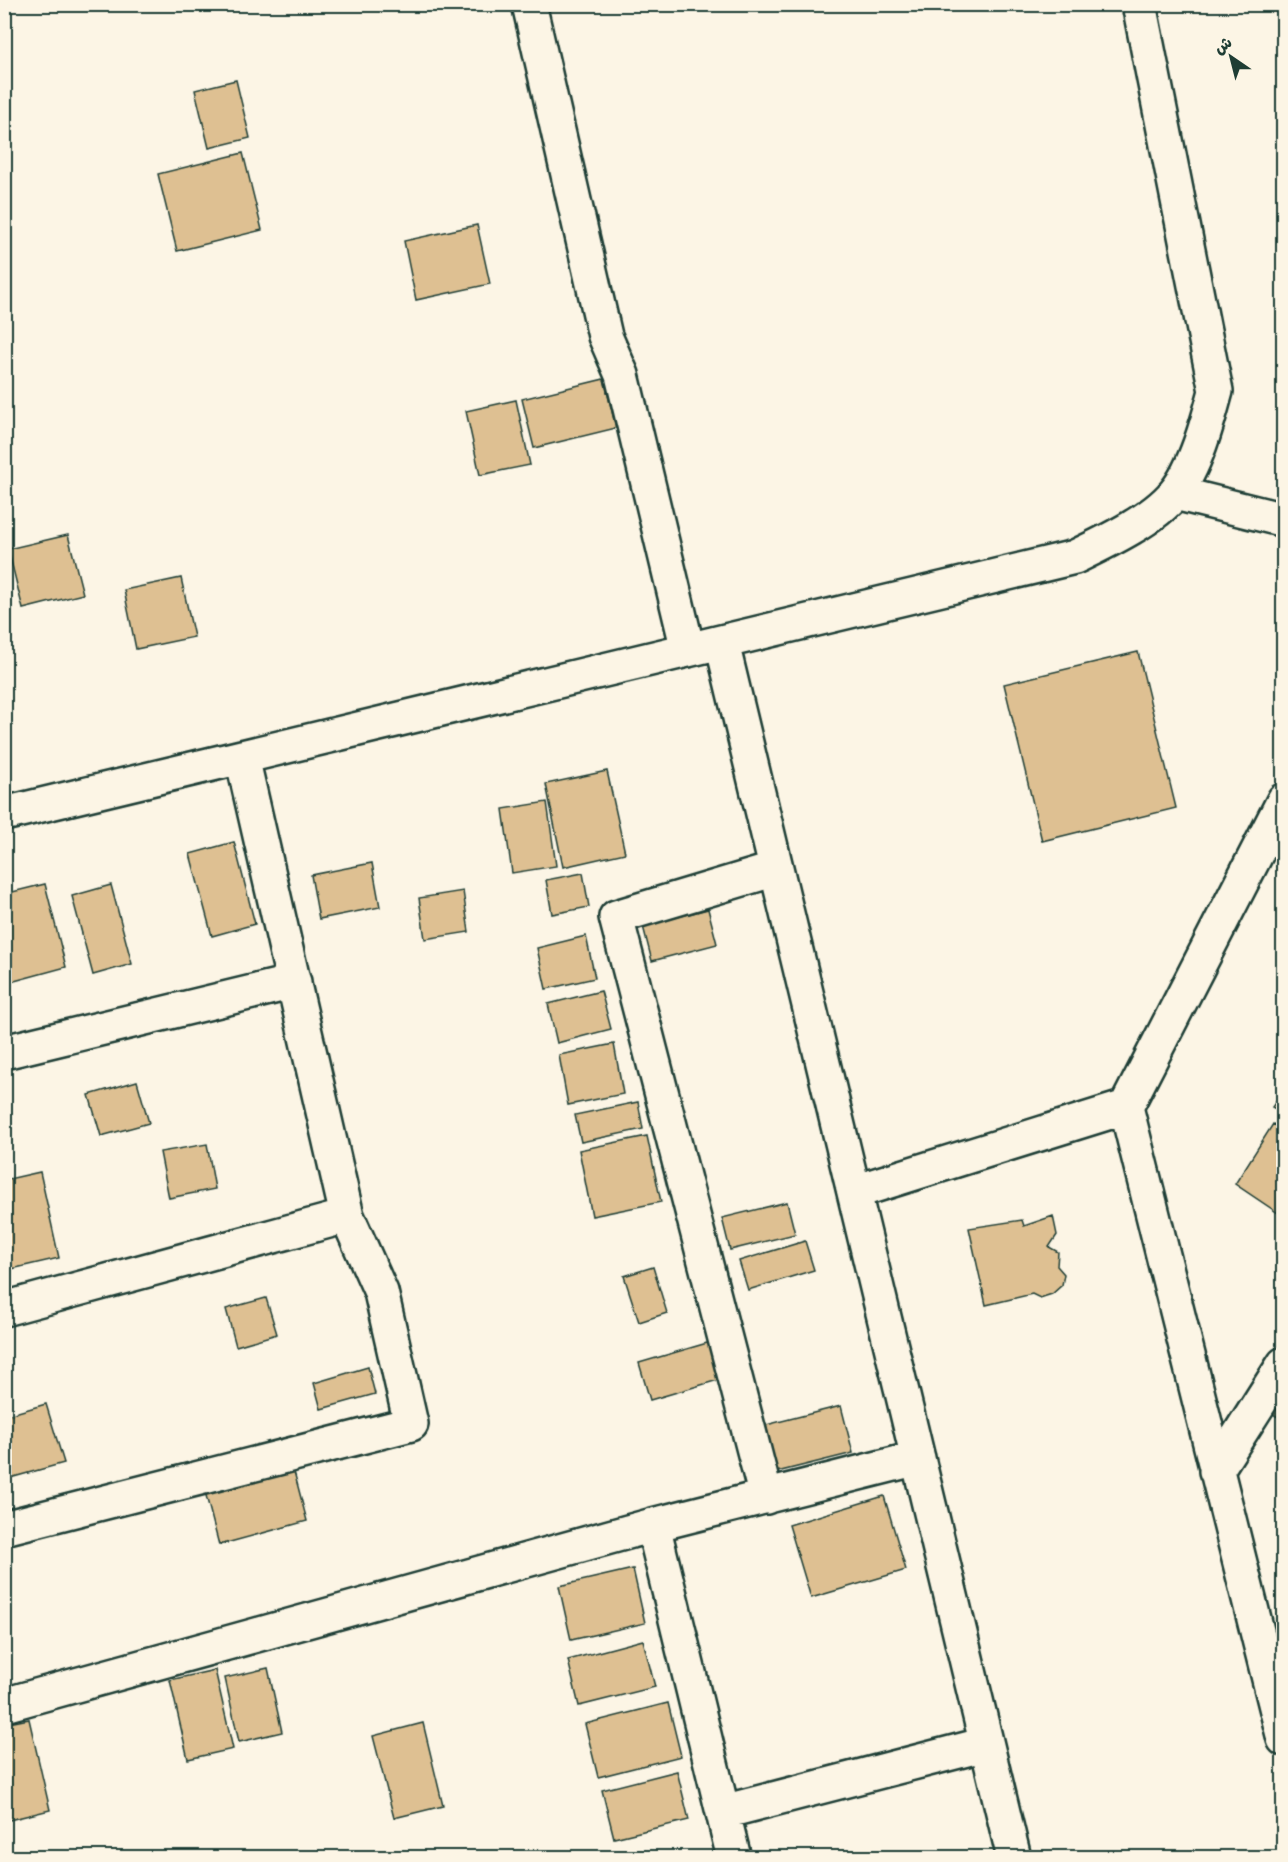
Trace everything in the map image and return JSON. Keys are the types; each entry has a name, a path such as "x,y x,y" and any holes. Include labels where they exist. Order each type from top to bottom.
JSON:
{"street":[{"path":"529,4 605,336 622,375 688,650"},
{"path":"4,814 1075,557 1130,530 1175,493 1203,438 1216,391 1139,4"},
{"path":"1175,493 1284,520"},
{"path":"722,643 1014,1857"},
{"path":"4,1528 411,1424 381,1292 347,1216 242,758"},
{"path":"1284,800 1126,1107 1284,1739"},
{"path":"766,1497 616,917 776,869"},
{"path":"4,1052 294,982"},
{"path":"854,1192 1126,1107"},
{"path":"4,1309 347,1216"},
{"path":"1216,1471 1284,1364"},
{"path":"4,1705 653,1525 918,1458"},
{"path":"653,1525 734,1857"},
{"path":"723,1812 986,1744"}],"building":[{"path":"236,80 250,138 209,148 195,90"},
{"path":"243,153 262,230 177,251 158,174"},
{"path":"477,225 490,284 416,300 404,241"},
{"path":"604,379 616,428 534,448 522,399"},
{"path":"516,400 530,465 480,475 466,411"},
{"path":"68,535 83,594 23,609 8,549"},
{"path":"181,578 194,637 136,649 124,590"},
{"path":"1138,652 1176,808 1042,841 1004,684"},
{"path":"607,771 625,853 563,867 546,784"},
{"path":"547,802 556,866 512,873 503,809"},
{"path":"234,842 255,924 212,936 190,854"},
{"path":"372,863 380,907 319,919 311,875"},
{"path":"583,873 589,907 552,914 546,880"},
{"path":"45,884 66,967 7,983 4,894"},
{"path":"111,885 132,964 93,975 72,896"},
{"path":"463,891 469,932 425,939 419,898"},
{"path":"708,909 717,944 652,961 643,926"},
{"path":"586,936 595,978 546,989 537,948"},
{"path":"601,991 611,1029 557,1043 548,1004"},
{"path":"614,1044 623,1094 568,1105 559,1055"},
{"path":"137,1081 149,1123 101,1136 89,1095"},
{"path":"1284,1090 1284,1114 1272,1107"},
{"path":"638,1102 643,1129 581,1142 575,1115"},
{"path":"1273,1124 1284,1130 1284,1217 1235,1184"},
{"path":"647,1136 661,1202 592,1216 579,1150"},
{"path":"207,1144 215,1189 169,1198 160,1152"},
{"path":"40,1172 59,1258 7,1270 4,1180"},
{"path":"787,1202 795,1234 730,1250 722,1218"},
{"path":"1053,1216 1057,1235 1049,1247 1058,1252 1057,1266 1064,1274 1062,1285 1052,1294 1040,1298 1032,1294 986,1305 969,1228 1022,1220 1024,1226"},
{"path":"805,1241 814,1270 748,1290 739,1261"},
{"path":"653,1267 667,1313 639,1322 624,1276"},
{"path":"266,1298 277,1334 236,1346 226,1309"},
{"path":"714,1341 725,1378 650,1400 639,1363"},
{"path":"368,1367 375,1394 321,1409 314,1383"},
{"path":"1284,1376 1284,1421 1265,1409"},
{"path":"46,1404 64,1463 10,1478 4,1458 4,1416"},
{"path":"841,1406 853,1453 777,1472 766,1425"},
{"path":"291,1460 307,1521 219,1545 203,1484"},
{"path":"884,1496 906,1570 811,1598 789,1525"},
{"path":"633,1569 645,1623 571,1640 559,1586"},
{"path":"643,1640 655,1687 579,1706 568,1660"},
{"path":"268,1668 282,1732 239,1742 225,1678"},
{"path":"215,1670 233,1749 188,1759 170,1680"},
{"path":"668,1703 681,1756 598,1777 585,1724"},
{"path":"29,1719 50,1810 9,1820 4,1800 4,1724"},
{"path":"423,1723 443,1806 394,1818 373,1736"},
{"path":"677,1771 689,1820 614,1838 602,1790"}]}
